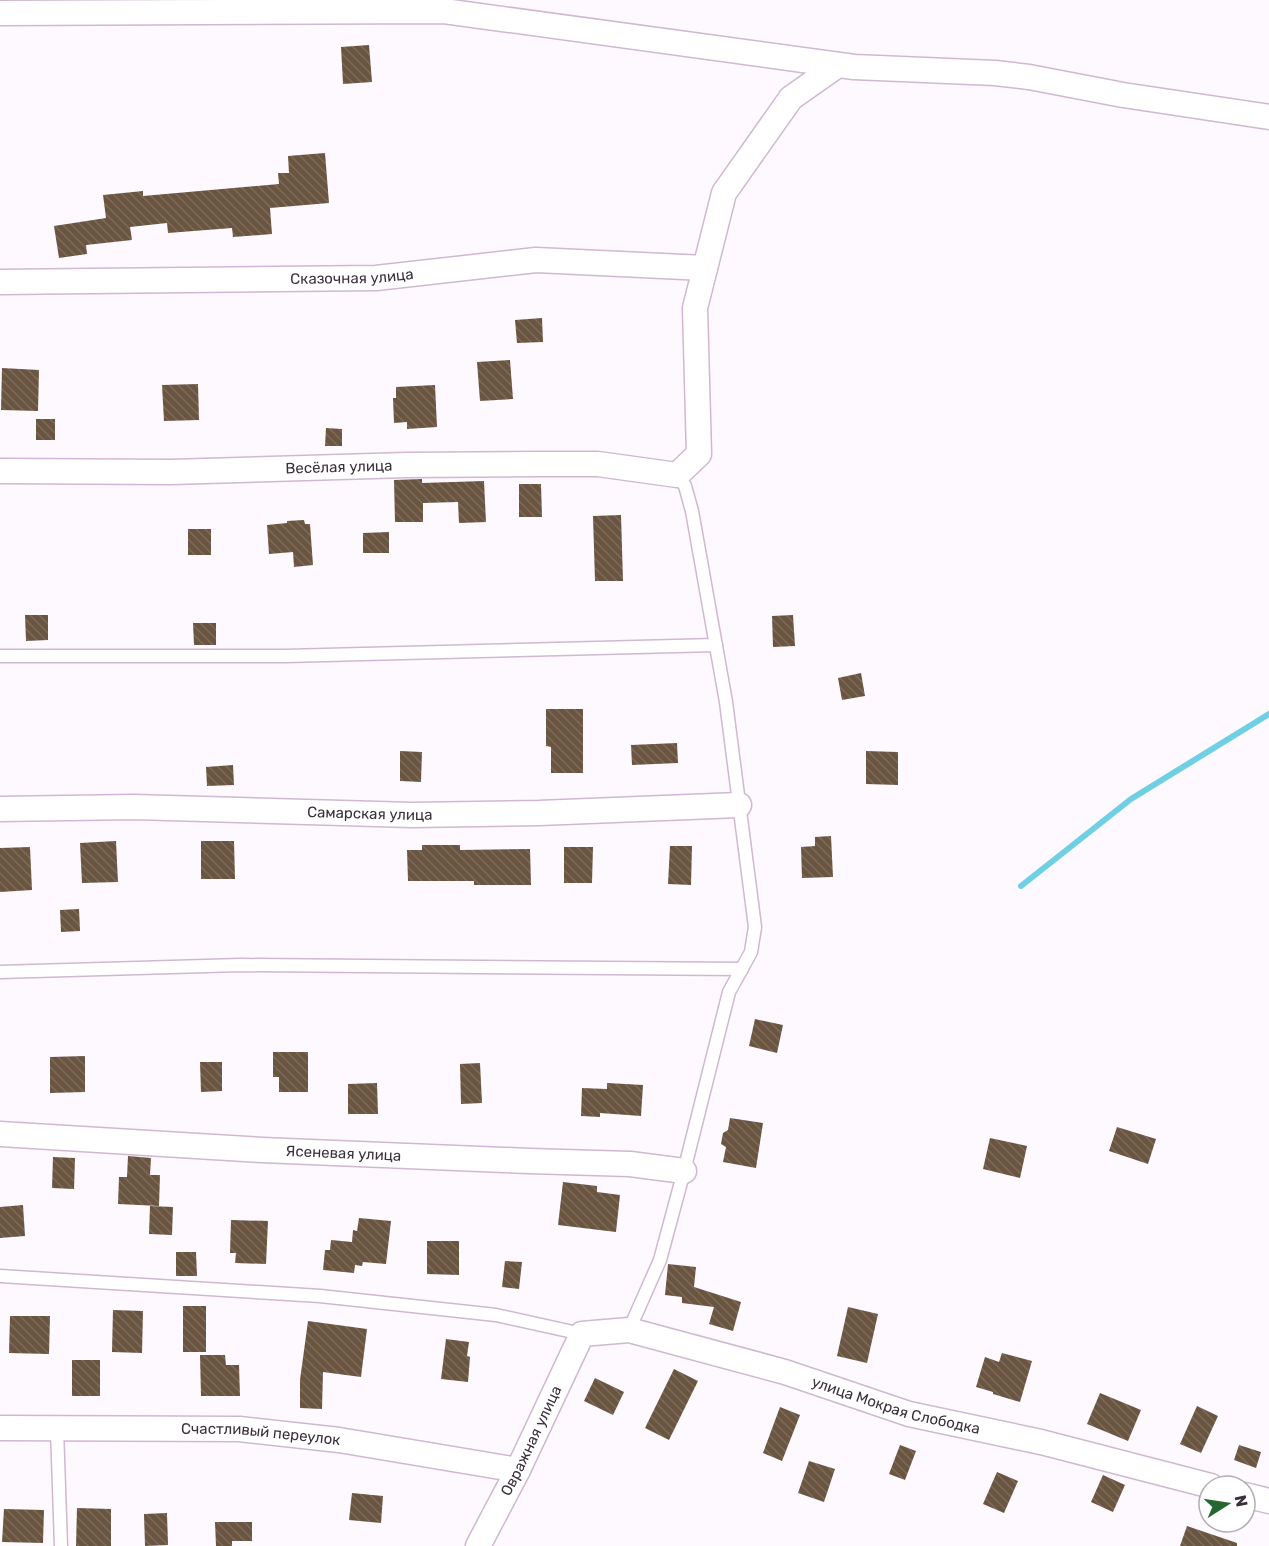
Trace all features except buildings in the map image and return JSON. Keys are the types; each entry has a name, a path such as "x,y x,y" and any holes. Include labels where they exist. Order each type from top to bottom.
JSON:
{"street":[{"path":"0,13 444,6 854,67 995,73 1029,77 1123,95 1269,117"},
{"path":"677,475 699,454 694,308 724,193 791,98 838,65"},
{"name":"Сказочная улица","path":"0,282 376,278 536,260 705,268"},
{"name":"Весёлая улица","path":"0,471 171,472 407,465 598,464 677,475"},
{"name":"Самарская улица","path":"0,809 134,807 412,815 539,813 739,805"},
{"name":"Ясеневая улица","path":"0,1134 261,1150 630,1164 684,1171"},
{"name":"улица Мокрая Слободка","path":"582,1334 629,1330 785,1372 909,1414 1041,1442 1197,1482"},
{"name":"Овражная улица","path":"478,1546 518,1470 582,1334"},
{"name":"Счастливый переулок","path":"0,1428 239,1429 339,1440 518,1470"}],"lane":[{"path":"629,1330 660,1260 729,992 750,952 755,927 726,702 692,511 685,486 677,475"},
{"path":"0,656 286,656 716,645"},
{"path":"0,972 240,965 742,969"},
{"path":"0,1276 320,1296 496,1315 582,1334"},
{"path":"57,1429 61,1546"}],"waterway":[{"path":"1021,886 1131,799 1269,714"}]}
